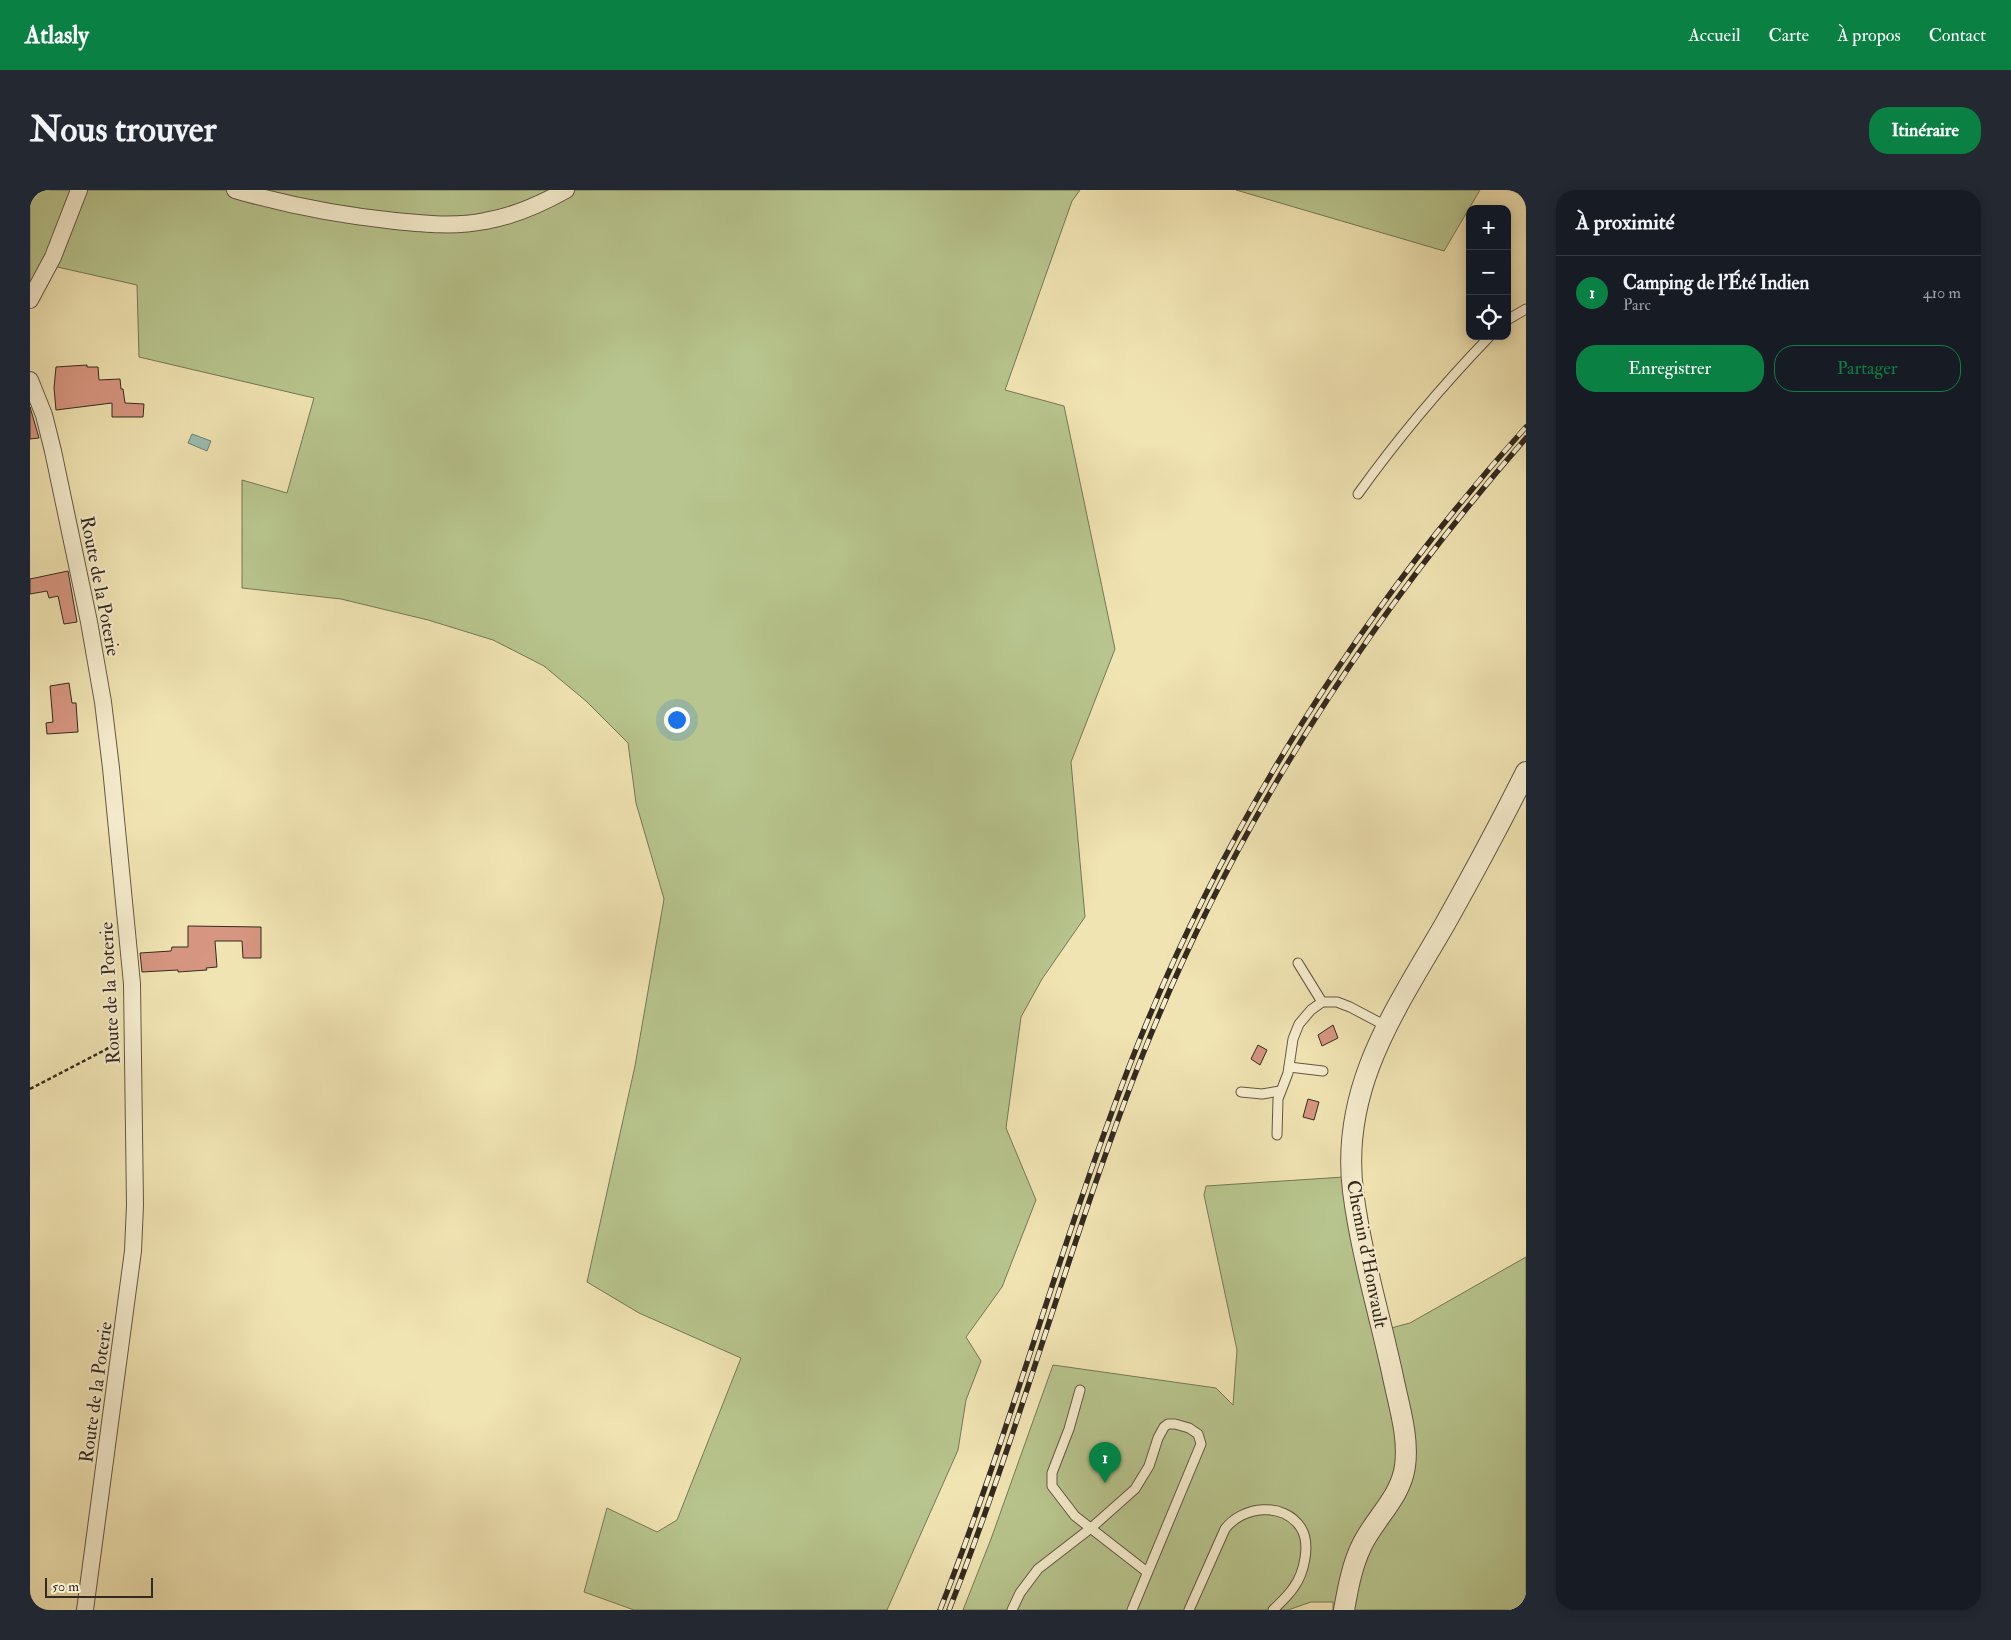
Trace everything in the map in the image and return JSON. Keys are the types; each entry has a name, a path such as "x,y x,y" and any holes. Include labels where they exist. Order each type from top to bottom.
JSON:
{"street":[{"path":"30,300 53,257 79,190"},
{"path":"235,190 331,214 443,225 477,222 509,216 566,190"},
{"name":"Route de la Poterie","path":"30,380 44,415 53,451 88,615 103,702 131,970 134,1031 135,1205 133,1251 86,1610"},
{"name":"Chemin d'Honvault","path":"1344,1610 1349,1582 1358,1553 1366,1537 1397,1491 1403,1478 1406,1459 1399,1406 1358,1219 1351,1168 1352,1133 1359,1095 1366,1072 1386,1026 1488,848 1526,772"}],"lane":[{"path":"1511,318 1526,309"},
{"path":"1358,494 1395,443 1449,379 1486,340"},
{"path":"1298,963 1322,1002"},
{"path":"1277,1135 1277,1108 1280,1091 1289,1067 1293,1039 1300,1024 1311,1010 1322,1002 1343,1004 1386,1026"},
{"path":"1289,1067 1323,1071"},
{"path":"1241,1092 1262,1094 1280,1091"},
{"path":"1080,1390 1069,1429 1052,1473 1051,1482 1054,1490 1070,1511 1148,1572"},
{"path":"1012,1610 1032,1575 1128,1496 1141,1481 1149,1466 1158,1438 1164,1427 1168,1424 1175,1424 1194,1430 1200,1439 1197,1456 1132,1610"},
{"path":"1189,1610 1225,1529 1240,1515 1262,1509 1275,1511 1292,1519 1301,1528 1306,1544 1303,1563 1294,1587 1273,1610"}],"path":[{"path":"30,1089 105,1050 134,1031"}],"green space":[{"path":"30,190 1080,190 1072,201 1005,390 1064,406 1115,649 1071,762 1085,917 1042,979 1021,1017 1006,1128 1036,1200 1002,1287 966,1337 981,1361 966,1400 958,1450 887,1610 634,1610 584,1592 607,1508 657,1532 677,1520 741,1358 639,1313 587,1282 635,1066 664,899 636,803 628,743 586,701 544,666 493,640 428,620 341,599 242,588 242,480 287,493 314,398 139,357 137,285 53,266 30,286"},
{"path":"1236,190 1480,190 1471,205 1466,205 1466,214 1444,251"},
{"path":"1344,1177 1376,1332 1410,1323 1526,1257 1526,1610 1333,1610 1333,1602 1311,1602 1288,1610 963,1610 991,1539 1053,1365 1216,1388 1233,1405 1237,1350 1204,1195 1206,1186"}],"shaded area":[{"path":"192,434 211,441 207,451 188,443"}],"building":[{"path":"87,365 87,367 98,367 99,380 120,379 125,403 144,404 143,417 112,417 112,403 56,410 54,388 56,367"},
{"path":"30,407 39,438 30,439"},
{"path":"68,571 77,622 64,624 58,596 49,598 47,591 30,594 30,579"},
{"path":"69,683 72,703 76,703 78,732 47,734 46,723 53,722 50,686"},
{"path":"188,926 261,927 261,958 243,958 242,941 215,941 217,967 206,968 207,970 178,972 178,970 142,972 140,953 171,951 172,947 188,947"},
{"path":"1333,1025 1338,1038 1322,1046 1318,1035"},
{"path":"1258,1045 1267,1050 1260,1065 1251,1059"},
{"path":"1308,1099 1319,1102 1314,1120 1303,1117"}],"railway":[{"path":"940,1610 991,1472 1083,1192 1108,1123 1134,1054 1170,969 1210,885 1302,723 1353,645 1408,570 1466,497 1526,427"},
{"path":"949,1610 1000,1472 1092,1192 1117,1123 1143,1054 1179,970 1218,888 1308,730 1358,654 1411,580 1467,508 1526,438"}],"place":[{"name":"Camping de l'Été Indien","path":"1105,1483"}]}
